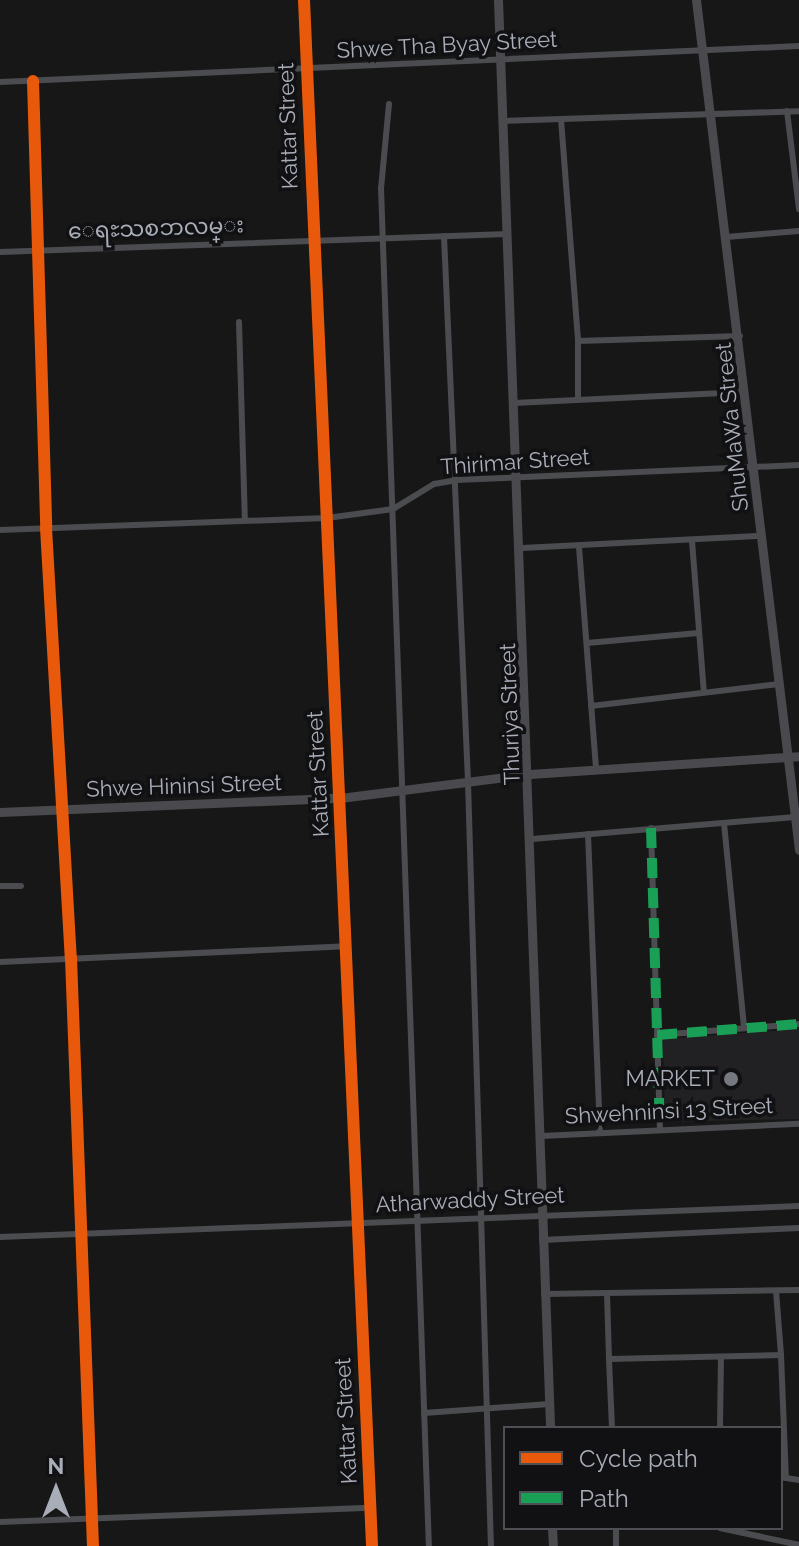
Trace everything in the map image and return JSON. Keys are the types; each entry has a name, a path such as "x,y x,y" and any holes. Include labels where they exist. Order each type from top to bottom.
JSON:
{"street":[{"name":"Kattar Street","path":"304,0 372,1546"},
{"name":"Thuriya Street","path":"498,0 522,548 550,1426"},
{"name":"ShuMaWa Street","path":"696,0 740,336 777,684 799,850"},
{"name":"Shwe Tha Byay Street","path":"0,82 799,46"},
{"path":"33,81 46,528 71,958 93,1546"},
{"path":"389,104 381,188 429,1546"},
{"path":"787,111 799,209"},
{"path":"504,121 799,111"},
{"path":"561,119 578,341 578,399"},
{"path":"726,237 799,231"},
{"name":"ေရႊသစၥာလမ္း","path":"0,252 508,234"},
{"path":"444,236 468,782 491,1546"},
{"path":"239,322 245,520"},
{"path":"578,341 740,336"},
{"path":"514,403 745,392"},
{"name":"Thirimar Street","path":"0,530 327,518 393,509 434,484 456,480 799,465"},
{"path":"522,548 762,536"},
{"path":"692,541 704,693"},
{"path":"579,547 596,770"},
{"path":"587,643 699,633"},
{"path":"591,706 777,684"},
{"name":"Shwe Hininsi Street","path":"0,812 340,798 530,774 799,756"},
{"path":"532,839 795,817"},
{"path":"724,823 744,1028"},
{"path":"651,828 660,1127"},
{"path":"588,834 600,1132"},
{"path":"0,886 21,886"},
{"path":"0,962 346,946"},
{"path":"657,1035 799,1024"},
{"name":"Shwehninsi 13 Street","path":"541,1136 660,1127 799,1124"},
{"name":"Atharwaddy Street","path":"0,1237 480,1219 542,1213 799,1206"},
{"path":"542,1240 799,1228"},
{"path":"544,1294 799,1290"},
{"path":"776,1291 783,1426"},
{"path":"607,1294 612,1426"},
{"path":"609,1359 781,1355"},
{"path":"720,1426 721,1358"},
{"path":"424,1413 486,1411 550,1404"},
{"path":"783,1437 784,1478 799,1480"},
{"path":"0,1522 370,1508"},
{"path":"729,1530 794,1545"}],"shaded area":[{"name":"MARKET","path":"799,1029 799,1119 665,1122 663,1039"}],"marked path":[{"path":"651,828 660,1127"},
{"path":"657,1035 799,1024"}],"cycle path":[{"path":"304,0 372,1546"},
{"path":"33,81 46,528 71,958 93,1546"}],"place":[{"name":"MARKET","path":"731,1079"}]}
